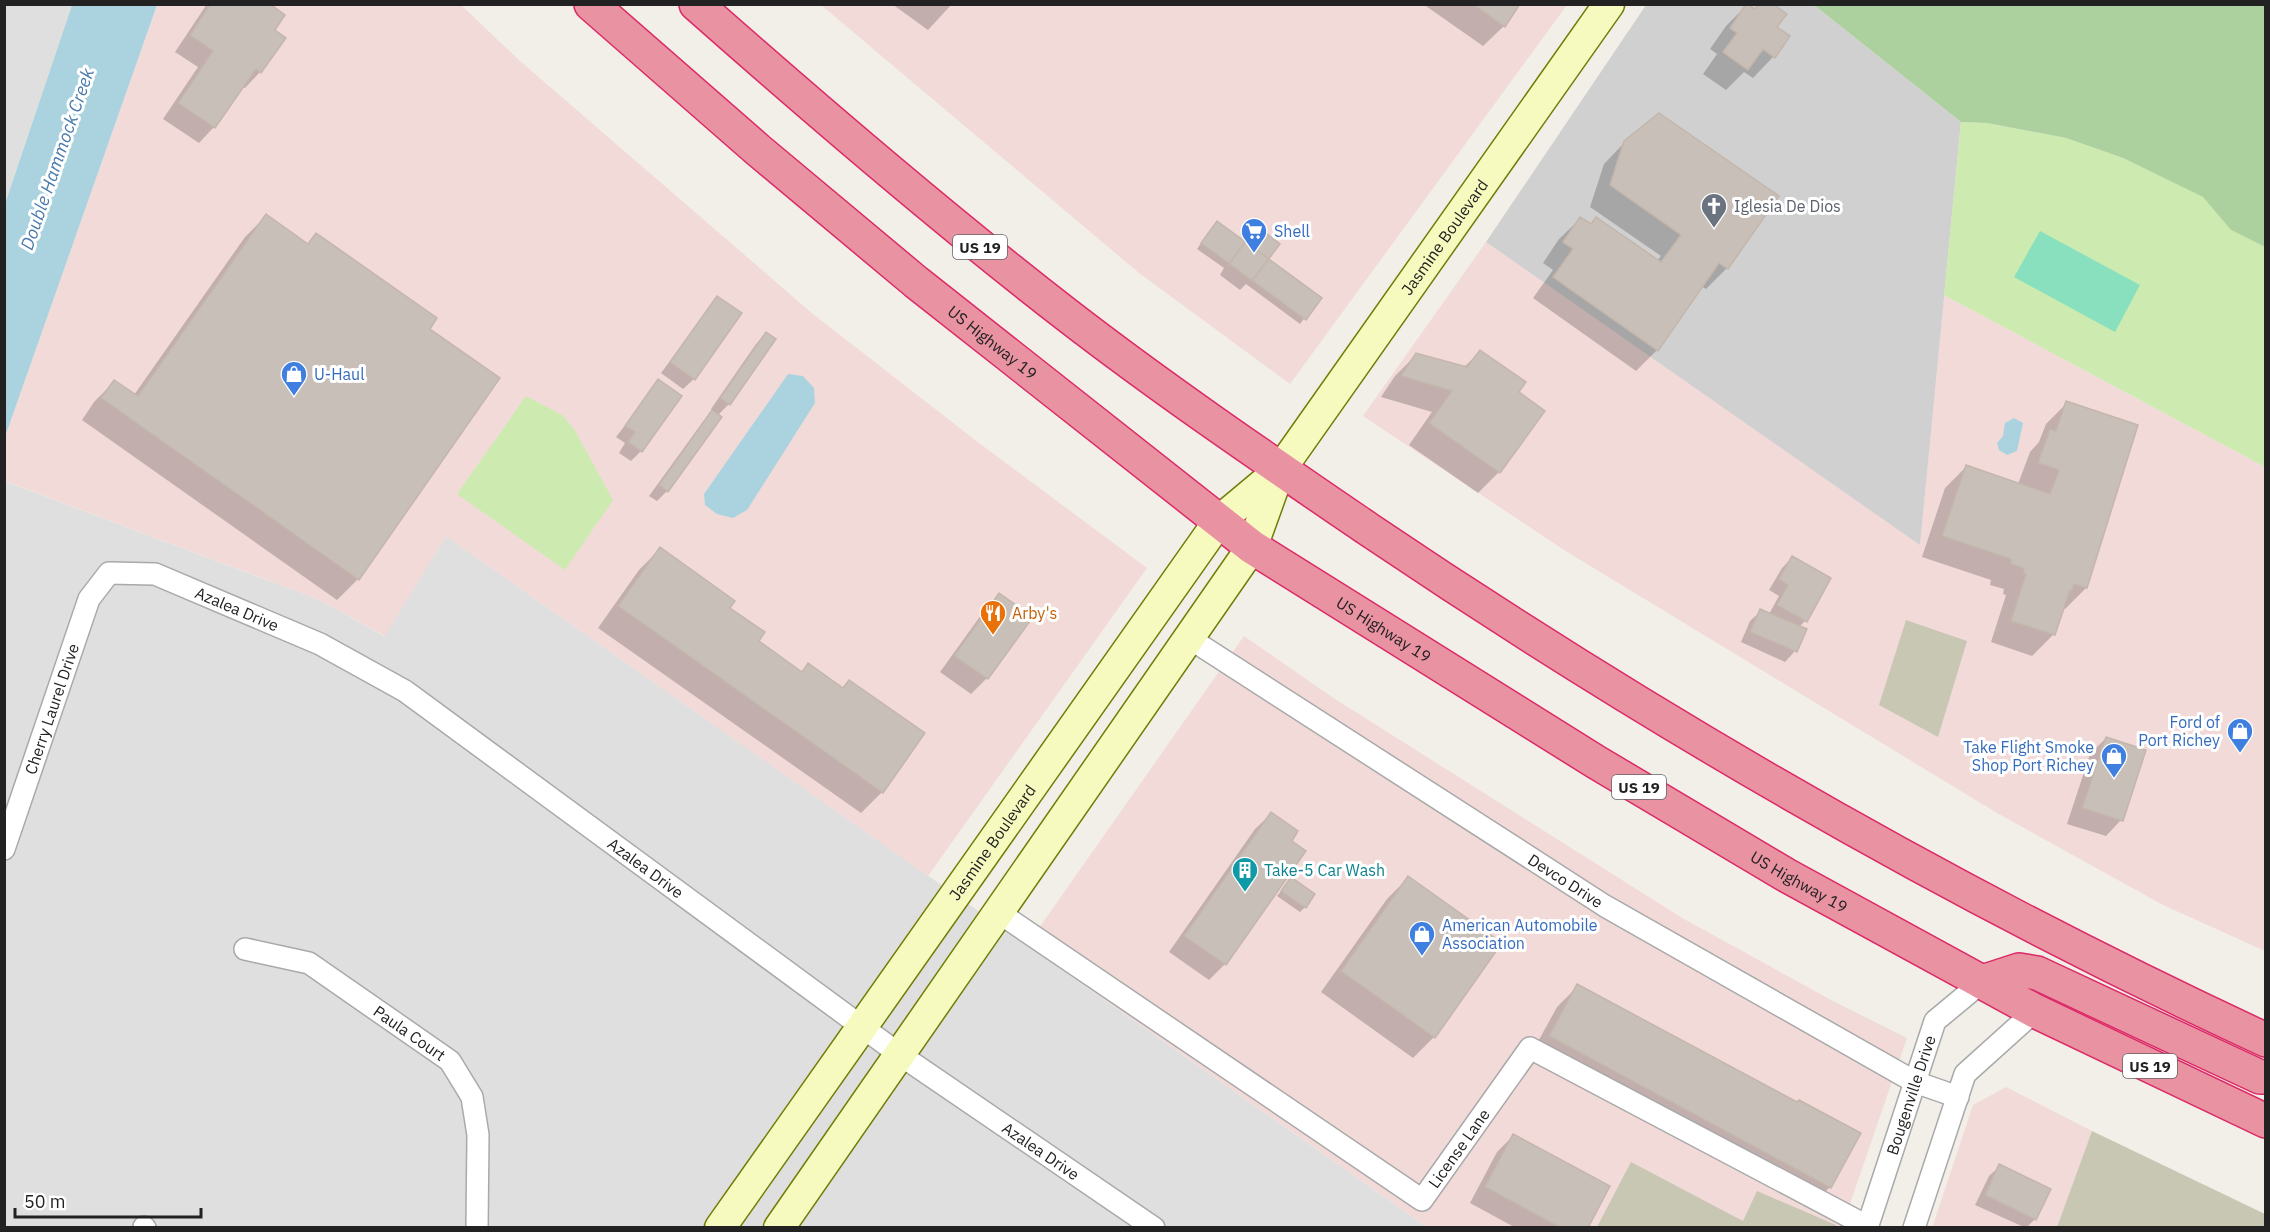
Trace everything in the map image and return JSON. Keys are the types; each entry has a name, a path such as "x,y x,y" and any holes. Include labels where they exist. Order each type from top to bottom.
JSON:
{"highway":[{"name":"US Highway 19","path":"591,4 758,150 916,282 1252,547 1596,762 1756,858 2035,1011 2265,1121"},
{"name":"US 19","path":"696,4 934,210 1071,318 1280,470 1500,618 1645,709 1768,781 2007,914 2265,1041"},
{"path":"1982,982 2019,970 2037,973 2164,1034 2260,1077 2265,1077"}],"street":[{"name":"Jasmine Boulevard","path":"720,1227 1219,521 1280,470 1609,4"},
{"name":"Jasmine Boulevard","path":"779,1227 1252,547 1280,470"},
{"name":"Cherry Laurel Drive","path":"4,849 89,599 109,573"},
{"name":"Azalea Drive","path":"109,573 155,574 320,644 405,691 899,1054 1154,1227"},
{"name":"Devco Drive","path":"1189,638 1605,906 1915,1082 1958,1097"},
{"path":"1037,779 1073,805"},
{"name":"License Lane","path":"998,912 1422,1200 1530,1048 1867,1227"},
{"name":"Paula Court","path":"245,949 309,963 450,1061 472,1097 478,1136 477,1227"},
{"name":"Bougenville Drive","path":"1867,1227 1935,1022 1982,982"},
{"path":"1914,1227 1965,1074 2035,1011"}],"shaded area":[{"path":"5,5 72,5 5,204"},
{"path":"157,5 461,5 520,61 813,314 979,443 1147,568 928,876 446,536 385,636 320,600 5,481 5,437"},
{"path":"821,5 1567,5 1290,384 1139,273"},
{"path":"1646,5 1814,5 1961,122 1920,545 1486,242"},
{"path":"1486,242 1920,544 1944,295 2265,467 2265,951 2163,905 1997,813 1564,550 1363,416"},
{"path":"4,481 320,600 384,636 446,536 1427,1227 5,1227"},
{"path":"1906,620 1967,641 1938,737 1879,705"},
{"path":"1244,636 1335,699 1684,919 1833,1001 1907,1038 1842,1227 1427,1227 1027,945"},
{"path":"2006,1087 2092,1131 2057,1227 1932,1228 1973,1105"},
{"path":"2092,1131 2265,1214 2265,1227 2057,1227"},
{"path":"1631,1162 1743,1221 1757,1191 1836,1225 1835,1228 1597,1227"}],"green space":[{"path":"1814,5 2265,5 2265,247 2231,230 2203,197 2123,158 2066,138 1987,123 1961,122"},
{"path":"1961,122 1987,123 2066,138 2123,158 2204,197 2231,230 2265,247 2265,467 1944,295"},
{"path":"2040,231 2140,285 2115,332 2014,277"},
{"path":"526,396 562,415 574,429 613,500 565,570 457,494"}],"water":[{"name":"Double Hammock Creek","path":"72,5 157,5 5,437 5,204"},
{"path":"788,374 803,376 814,388 815,403 747,510 733,518 717,514 705,505 704,494"},
{"path":"2014,418 2023,423 2017,451 2007,455 1999,450 1997,443 2003,436 2005,423"}],"building":[{"path":"210,4 270,4 285,15 275,30 286,38 261,73 256,69 215,128 178,103 213,51 190,35"},
{"path":"1473,4 1520,4 1505,27"},
{"path":"1746,4 1755,9 1759,4 1773,4 1787,14 1777,27 1790,36 1775,58 1763,49 1748,70 1723,52 1737,33 1730,28"},
{"name":"Iglesia De Dios","path":"1659,113 1779,196 1728,269 1719,263 1658,351 1553,277 1573,249 1563,242 1580,217 1591,224 1596,217 1661,262 1681,235 1610,185 1624,141"},
{"name":"U-Haul","path":"266,214 308,244 316,233 437,318 430,329 500,378 359,580 101,398 114,380 138,396"},
{"name":"Shell","path":"1217,221 1322,298 1306,320 1201,243"},
{"name":"Shell","path":"1257,226 1280,244 1252,281 1229,264"},
{"path":"717,296 742,313 695,380 670,362"},
{"path":"766,332 776,339 730,405 720,398"},
{"path":"1480,350 1526,382 1519,392 1545,411 1500,473 1429,423 1452,391 1401,376 1416,353 1467,367"},
{"path":"658,379 682,396 642,452 628,442 635,432 625,426"},
{"path":"2066,401 2138,425 2087,588 2074,584 2055,635 2011,621 2026,574 2023,573 2024,568 2011,564 2011,559 1942,536 1966,465 2050,494 2059,470 2038,463 2050,429 2056,431"},
{"path":"712,410 722,417 668,492 659,485"},
{"path":"660,547 735,601 730,608 765,632 759,641 802,672 808,663 843,688 849,680 925,733 883,793 618,606"},
{"path":"1792,556 1831,578 1807,622 1777,605 1788,585 1779,579"},
{"name":"Arby's","path":"999,593 1033,617 988,679 954,656"},
{"path":"1760,609 1807,629 1797,652 1750,632"},
{"name":"Take Flight Smoke Shop Port Richey","path":"2106,737 2146,750 2123,821 2082,808"},
{"name":"Take-5 Car Wash","path":"1271,812 1298,831 1292,841 1306,851 1226,965 1184,936"},
{"name":"American Automobile Association","path":"1408,876 1502,943 1435,1038 1341,971"},
{"path":"1291,877 1315,894 1306,908 1281,891"},
{"path":"1577,984 1797,1102 1799,1100 1861,1133 1831,1188 1549,1036"},
{"path":"1513,1134 1610,1186 1588,1228 1561,1228 1485,1187"},
{"path":"1999,1164 2051,1189 2036,1220 1985,1195"}],"place":[{"name":"Iglesia De Dios","path":"1714,229"},
{"name":"Shell","path":"1254,254"},
{"name":"U-Haul","path":"294,397"},
{"name":"Arby's","path":"993,636"},
{"name":"Ford of Port Richey","path":"2240,754"},
{"name":"Take Flight Smoke Shop Port Richey","path":"2114,779"},
{"name":"Take-5 Car Wash","path":"1245,893"},
{"name":"American Automobile Association","path":"1422,957"}]}
